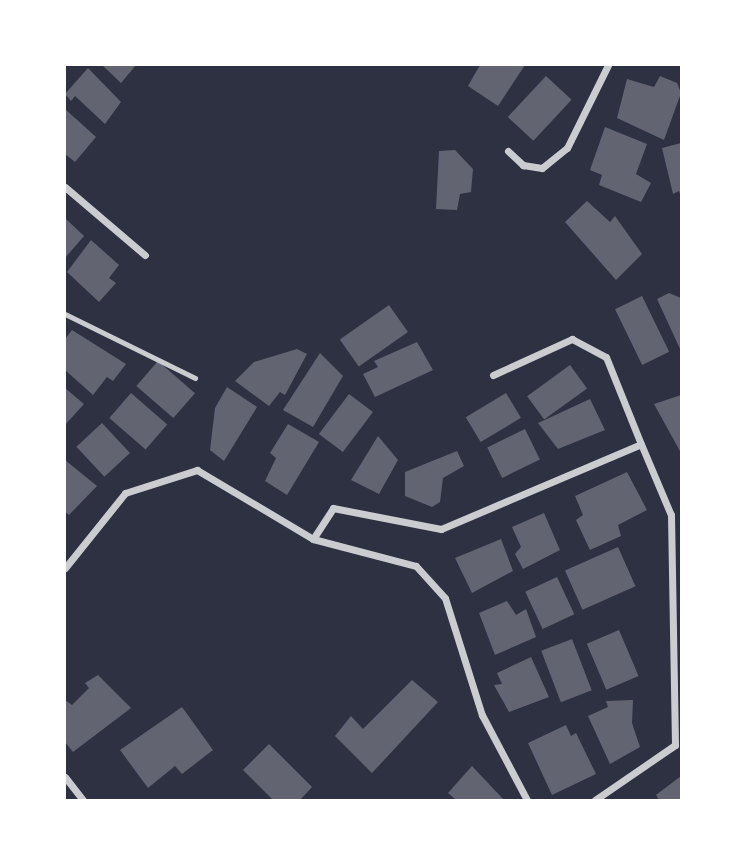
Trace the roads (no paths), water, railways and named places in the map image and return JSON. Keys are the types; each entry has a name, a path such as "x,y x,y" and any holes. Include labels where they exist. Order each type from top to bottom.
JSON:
{"street":[{"path":"508,151 523,165 542,169 567,148 608,65"},
{"path":"65,187 145,255"},
{"path":"493,375 572,340 606,357 671,515 675,744 595,800"},
{"path":"313,539 332,508 441,529 642,444"},
{"path":"65,568 125,493 197,470 313,539 416,566 445,598 482,715 527,800"},
{"path":"65,777 83,800"}],"lane":[{"path":"65,314 195,378"}]}
